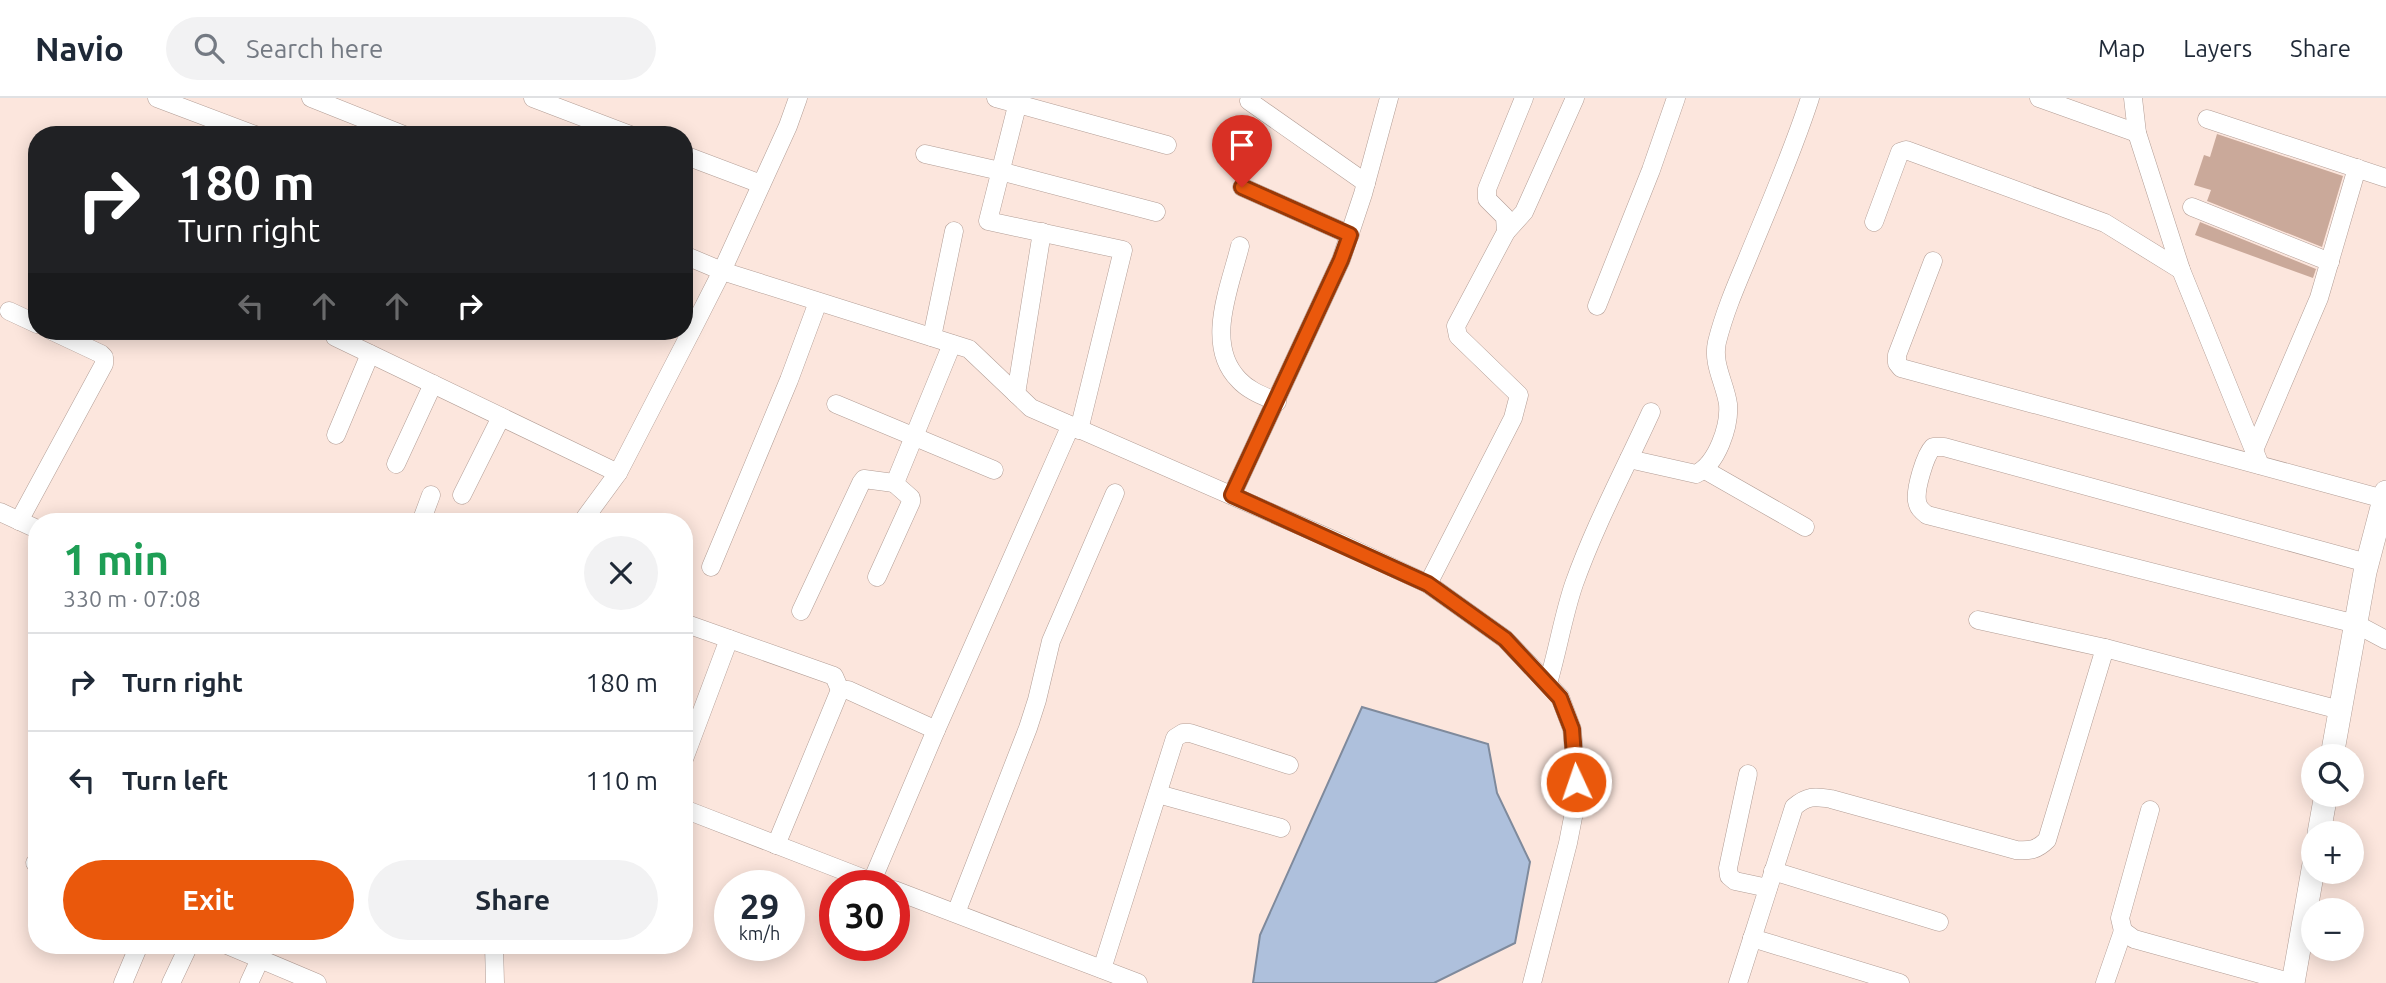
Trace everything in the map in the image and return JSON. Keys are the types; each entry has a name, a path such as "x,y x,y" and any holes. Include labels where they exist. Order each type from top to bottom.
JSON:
{"main road":[{"path":"2334,744 2367,563 2385,496"},
{"path":"2293,983 2310,884"}],"street":[{"path":"157,98 231,126"},
{"path":"311,98 381,126"},
{"path":"533,98 606,126"},
{"path":"693,318 722,271 788,126 798,98"},
{"path":"996,98 1018,101 1167,145"},
{"path":"1232,495 1341,260 1389,98"},
{"path":"1506,232 1505,217 1487,199 1487,189 1524,98"},
{"path":"1428,584 1518,404 1518,396 1458,336 1456,326 1506,232 1524,212 1575,98"},
{"path":"1597,306 1651,170 1676,98"},
{"path":"1629,459 1696,474 1705,470 1717,452 1728,404 1716,361 1716,345 1727,309 1810,98"},
{"path":"2039,98 2137,133"},
{"path":"2133,98 2137,133 2181,270 2257,458"},
{"path":"882,870 936,730 1075,428 1124,250 988,220 1018,101"},
{"path":"1249,101 1366,183"},
{"path":"2207,119 2386,178"},
{"path":"1874,222 1900,152 1915,151 2105,223 2181,270"},
{"path":"925,154 1156,212"},
{"path":"693,158 761,184"},
{"path":"2257,458 2319,298 2357,168"},
{"path":"1242,187 1350,235"},
{"path":"2192,206 2330,262"},
{"path":"932,337 954,232"},
{"path":"1016,394 1042,232"},
{"path":"1240,246 1221,324 1220,339 1230,368 1238,380 1277,402"},
{"path":"693,259 722,271 969,349 1031,408 1428,584 1505,639 1560,698 1572,729 1576,763 1576,802 1568,843 1532,983"},
{"path":"1933,261 1897,355 1902,368 2257,458 2385,496"},
{"path":"711,567 789,380 818,302"},
{"path":"9,311 28,320"},
{"path":"19,521 104,364 101,354 71,340"},
{"path":"341,340 618,473"},
{"path":"589,513 618,473 681,340"},
{"path":"894,483 952,344"},
{"path":"336,435 370,354"},
{"path":"396,464 433,384"},
{"path":"835,404 994,470"},
{"path":"1548,683 1573,588 1585,556 1651,412"},
{"path":"462,495 501,417"},
{"path":"2367,563 1944,447 1933,447 1926,454 1916,499 1920,509 1927,514 2356,624 2386,640"},
{"path":"1705,470 1805,527"},
{"path":"801,611 864,479 894,483 911,498 877,577"},
{"path":"956,913 1028,728 1054,633 1115,493"},
{"path":"424,513 431,495"},
{"path":"0,512 28,525"},
{"path":"1978,620 2105,648 2340,710"},
{"path":"693,626 834,676 840,690 776,845"},
{"path":"693,735 729,639"},
{"path":"1738,983 1794,807 1803,799 1813,796 1831,799 2016,850 2029,851 2039,848 2047,840 2105,648"},
{"path":"840,690 848,690 936,730"},
{"path":"1102,970 1175,738 1183,733 1190,733 1289,765"},
{"path":"1748,774 1728,868 1729,876 1735,881 1771,880 1939,922"},
{"path":"1158,794 1281,828"},
{"path":"2105,983 2123,931 2120,918 2150,810"},
{"path":"693,813 842,870"},
{"path":"910,896 1138,983"},
{"path":"2123,931 2134,939 2293,983"},
{"path":"1752,938 1900,983"},
{"path":"123,983 135,954"},
{"path":"172,983 185,954"},
{"path":"248,954 317,983"},
{"path":"494,954 495,983"},
{"path":"249,983 260,959"}],"water":[{"path":"1362,707 1488,744 1497,793 1530,862 1515,943 1434,983 1253,983 1260,935"}],"building":[{"path":"2217,134 2343,176 2322,247 2207,201 2211,190 2194,185 2204,155 2210,157"},
{"path":"2200,222 2316,269 2313,278 2195,235"}],"route":[{"path":"1242,187 1350,235 1277,402 1232,495 1428,584 1505,639 1560,698 1572,729 1576,782"}]}
